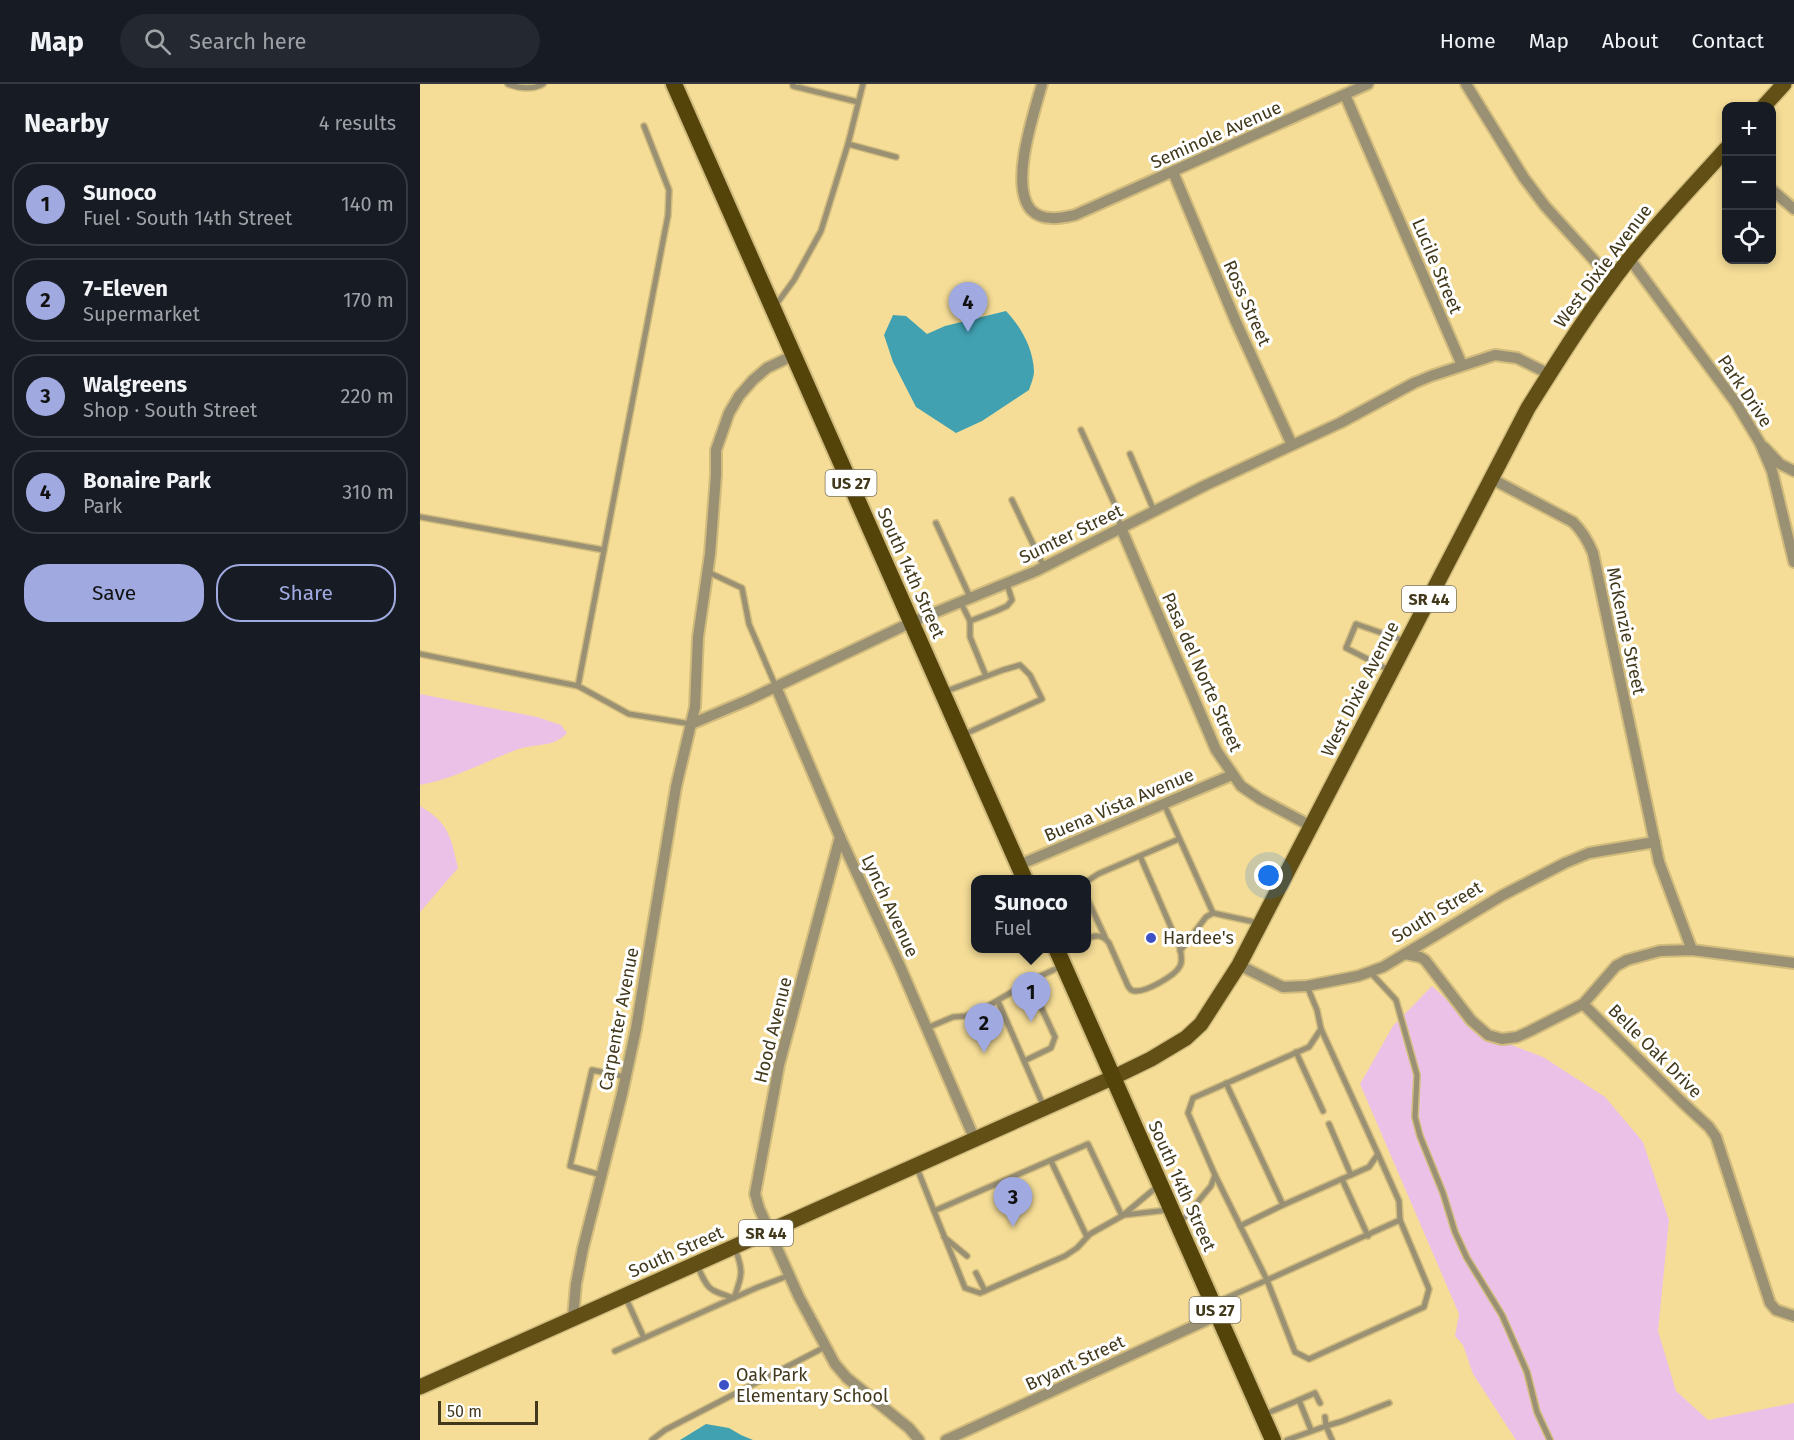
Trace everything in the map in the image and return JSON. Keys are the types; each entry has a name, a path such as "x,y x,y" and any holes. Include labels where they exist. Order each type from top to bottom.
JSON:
{"highway":[{"name":"South 14th Street","path":"674,84 1022,872"},
{"name":"South 14th Street","path":"1061,954 1112,1078 1272,1440"}],"main road":[{"path":"1768,102 1784,84"},
{"name":"West Dixie Avenue","path":"1112,1078 1151,1059 1186,1038 1202,1024 1239,965 1528,408 1612,280 1722,154"},
{"name":"South Street","path":"420,1387 1112,1078"}],"street":[{"name":"Seminole Avenue","path":"1042,84 1029,134 1022,176 1023,191 1032,211 1052,218 1077,215 1368,84"},
{"path":"1466,84 1524,178 1545,206 1612,280"},
{"name":"Lucile Street","path":"1345,94 1462,365"},
{"name":"Ross Street","path":"1173,172 1236,322 1292,445"},
{"path":"1776,193 1793,206"},
{"name":"Park Drive","path":"1629,258 1736,403 1760,442 1772,471 1793,548 1794,562"},
{"path":"691,724 695,707 698,637 708,572 716,450 726,421 739,396 767,368 794,355"},
{"path":"1462,365 1495,355 1505,355 1517,358 1549,374"},
{"name":"Sumter Street","path":"691,724 776,687 912,622 1044,567 1154,511 1340,423 1414,383 1462,365"},
{"path":"1760,442 1780,464 1794,471"},
{"name":"McKenzie Street","path":"1491,479 1573,522 1582,532 1593,553 1655,842 1669,893 1692,951"},
{"name":"Pasa del Norte Street","path":"1121,528 1216,750 1241,786 1260,799 1311,826"},
{"name":"Lynch Avenue","path":"776,687 975,1140"},
{"name":"Carpenter Avenue","path":"573,1318 576,1284 583,1248 636,1029 676,787 691,724"},
{"name":"Buena Vista Avenue","path":"1022,872 1164,804 1232,775"},
{"name":"Hood Avenue","path":"840,837 779,1065 755,1194 759,1208 790,1275 835,1364 847,1378 909,1428 919,1440"},
{"name":"South Street","path":"1239,965 1283,987 1327,983 1370,972 1405,954 1503,895 1565,863 1589,853 1655,842"},
{"path":"1583,1004 1609,973 1622,963 1660,951 1692,951 1794,963"},
{"name":"Belle Oak Drive","path":"1405,954 1425,960 1471,1020 1494,1038 1517,1037 1583,1004 1709,1126 1725,1160 1770,1303 1776,1310 1794,1316"},
{"name":"Bryant Street","path":"946,1440 1216,1310"}],"lane":[{"path":"508,84 514,86 540,85"},
{"path":"793,84 793,86 858,102"},
{"path":"774,309 794,280 821,231 849,144 863,84"},
{"path":"578,686 668,215 669,190 644,126"},
{"path":"849,144 897,157"},
{"path":"1081,429 1115,505 1121,528"},
{"path":"1130,454 1154,511"},
{"path":"1012,500 1044,567"},
{"path":"420,517 604,550"},
{"path":"936,523 966,601 970,637 986,676"},
{"path":"708,572 742,588 749,624 776,687"},
{"path":"970,621 1007,606 1012,600 1007,584"},
{"path":"1391,672 1346,648 1356,624 1407,642"},
{"path":"420,654 578,686 630,714 691,724"},
{"path":"943,693 1020,665 1030,675 1042,699 962,736"},
{"path":"1164,804 1213,913"},
{"path":"1091,879 1179,839"},
{"path":"1091,907 1128,986 1136,992 1146,990 1179,969 1182,960 1180,951 1140,856"},
{"path":"1180,951 1206,917 1213,913 1260,924"},
{"path":"1091,938 1105,937"},
{"path":"927,1029 953,1017 966,1016 998,1001 1029,981 1061,954"},
{"path":"1370,972 1396,1000 1417,1075 1415,1117 1420,1136 1443,1193 1455,1232 1467,1258 1502,1315 1527,1372 1538,1412 1550,1440"},
{"path":"1024,1061 1051,1048 1055,1037 1029,981"},
{"path":"1308,986 1321,1029 1399,1201 1400,1220 1429,1289 1424,1307 1309,1359 1295,1352 1267,1280 1215,1175 1188,1113 1193,1098 1309,1047 1321,1029"},
{"path":"998,1001 1044,1109"},
{"path":"1296,1052 1323,1111"},
{"path":"602,1175 570,1167 592,1070 626,1077"},
{"path":"1226,1083 1283,1205"},
{"path":"1329,1124 1351,1175"},
{"path":"934,1211 1088,1144 1122,1216"},
{"path":"1240,1226 1369,1167 1378,1154"},
{"path":"1051,1161 1087,1237"},
{"path":"916,1166 965,1288 980,1293 1065,1256 1100,1227 1122,1216 1160,1184"},
{"path":"1122,1216 1175,1218 1211,1186 1215,1175"},
{"path":"1342,1179 1368,1236"},
{"path":"1216,1310 1267,1280 1400,1220"},
{"path":"943,1236 967,1256"},
{"path":"734,1247 742,1267 741,1279 734,1298"},
{"path":"697,1264 706,1285 713,1292 734,1298"},
{"path":"976,1273 985,1291"},
{"path":"615,1351 790,1275"},
{"path":"625,1296 644,1338"},
{"path":"652,1440 665,1430 825,1347"},
{"path":"1262,1415 1315,1393 1320,1403"},
{"path":"1299,1400 1311,1430"},
{"path":"1287,1440 1311,1430 1343,1422 1389,1403"},
{"path":"1325,1417 1332,1440"}],"shaded area":[{"path":"420,694 537,717 561,725 567,733 556,741 516,750 457,774 420,785"},
{"path":"420,806 443,825 451,839 458,868 420,912"},
{"path":"1432,986 1471,1022 1509,1044 1543,1057 1605,1097 1643,1142 1669,1220 1658,1331 1676,1391 1708,1420 1794,1403 1794,1440 1516,1440 1473,1374 1463,1345 1455,1336 1459,1314 1360,1084 1393,1026"}],"water":[{"path":"1006,311 1017,324 1029,346 1034,373 1029,390 982,421 956,433 916,407 893,362 884,335 893,315 906,316 927,334 945,326"},
{"path":"706,1424 729,1428 753,1440 680,1440"}],"place":[{"name":"Bonaire Park","path":"968,332"},
{"name":"Hardee's","path":"1151,938"},
{"name":"Sunoco","path":"1031,1022"},
{"name":"7-Eleven","path":"984,1053"},
{"name":"Walgreens","path":"1013,1227"},
{"name":"Oak Park Elementary School","path":"724,1385"}]}
